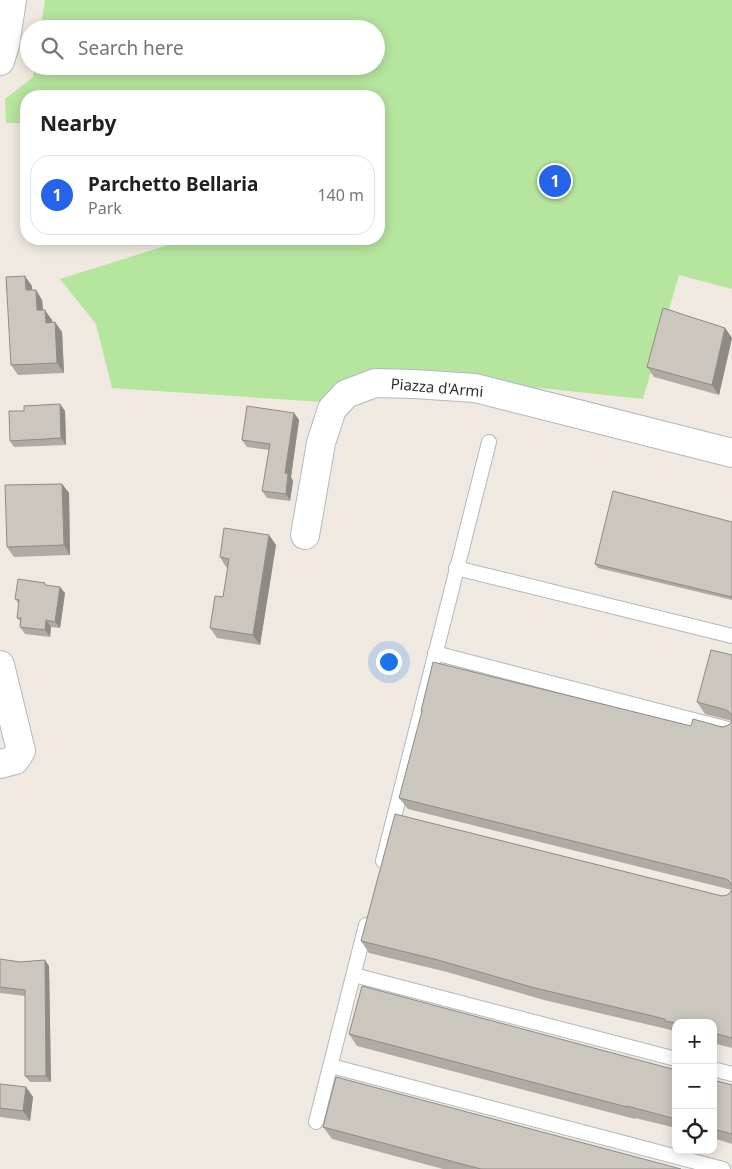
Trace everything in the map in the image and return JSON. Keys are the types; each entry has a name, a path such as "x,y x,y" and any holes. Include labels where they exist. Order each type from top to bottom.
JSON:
{"street":[{"path":"0,61 5,45 12,0"},
{"name":"Piazza d'Armi","path":"305,535 321,442 332,409 346,394 374,383 475,388 732,453"},
{"path":"0,666 10,758"}],"lane":[{"path":"380,871 399,816 435,653 489,442"},
{"path":"456,568 732,636"},
{"path":"435,653 732,730"},
{"path":"316,1122 370,909"},
{"path":"354,975 672,1058"},
{"path":"330,1066 723,1169"},
{"path":"717,1070 732,1074"}],"green space":[{"path":"45,0 732,0 732,289 679,275 643,399 374,370 323,402 112,388 96,324 60,279 168,245 385,245 385,90 20,90 20,123 6,123 5,99 33,75 385,75 385,20 42,20"}],"building":[{"path":"25,276 26,290 36,290 37,310 45,310 46,323 55,322 57,363 11,365 6,277"},
{"path":"663,308 725,328 712,385 647,367"},
{"path":"60,404 61,438 10,441 9,411 24,411 24,406"},
{"path":"247,406 294,413 285,473 288,474 286,494 262,491 270,444 242,440"},
{"path":"62,484 64,545 7,547 5,485"},
{"path":"613,491 732,522 732,597 595,564"},
{"path":"224,528 269,535 253,635 210,628 215,596 223,597 229,559 220,557"},
{"path":"18,579 60,587 55,622 46,620 45,630 20,627 21,618 17,618 19,600 15,599"},
{"path":"711,650 732,655 732,715 726,710 697,702"},
{"path":"433,662 691,726 693,719 722,727 730,724 732,721 732,886 726,879 399,798"},
{"path":"395,814 722,896 730,893 732,889 732,1038 717,1034 717,1019 672,1019 672,1022 665,1021 665,1019 535,988 438,960 361,941"},
{"path":"0,959 20,962 45,960 46,1076 25,1076 25,990 0,987"},
{"path":"362,986 672,1069 672,1118 627,1107 349,1034"},
{"path":"336,1077 681,1169 481,1169 323,1127"},
{"path":"717,1081 732,1085 732,1134 717,1130"},
{"path":"0,1084 26,1087 23,1111 0,1108"}],"place":[{"name":"Parchetto Bellaria","path":"555,181"}]}
